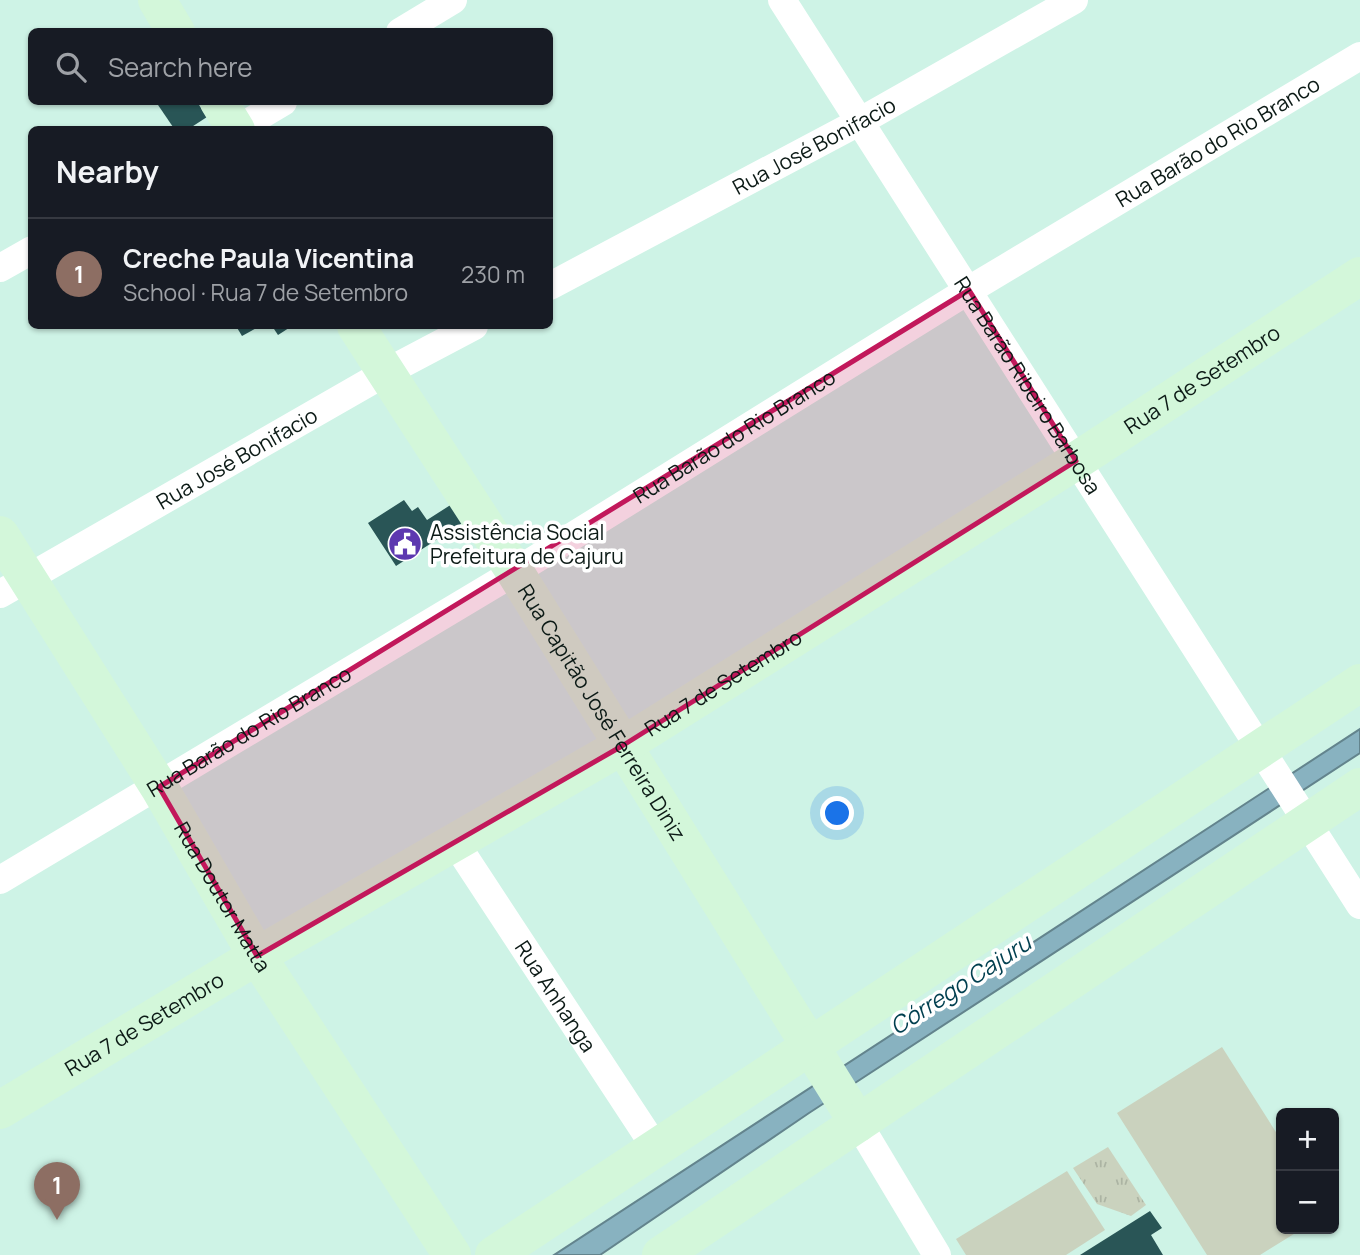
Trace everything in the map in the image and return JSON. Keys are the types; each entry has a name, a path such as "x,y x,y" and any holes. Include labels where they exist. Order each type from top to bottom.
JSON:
{"street":[{"path":"157,0 174,28"},
{"path":"407,28 453,0"},
{"name":"Rua Barão Ribeiro Barbosa","path":"782,0 1360,905"},
{"name":"Rua José Bonifacio","path":"553,284 859,122 1074,0"},
{"name":"Rua Barão do Rio Branco","path":"0,880 515,572 969,290 1360,56"},
{"path":"221,105 234,126"},
{"path":"243,126 278,105"},
{"path":"0,268 28,252"},
{"name":"Rua 7 de Setembro","path":"0,1110 257,956 456,844 622,746 1076,461 1360,276"},
{"name":"Rua Capitão José Ferreira Diniz","path":"358,329 515,572 852,1115"},
{"name":"Rua José Bonifacio","path":"14,586 385,373 468,329"},
{"name":"Rua Doutor Matta","path":"0,535 14,586 159,787 257,956 452,1255"},
{"path":"494,1255 657,1150 815,1058 1266,759 1360,684"},
{"path":"661,1255 852,1115 1302,815 1360,787"},
{"name":"Rua Anhanga","path":"456,844 657,1150"},
{"path":"852,1115 937,1255"}],"highlighted area":[{"path":"969,290 1076,461 622,746 257,956 159,787"}],"green space":[{"path":"1222,1047 1276,1132 1276,1234 1294,1234 1260,1255 1207,1255 1117,1113"},
{"path":"1108,1147 1146,1205 1131,1216 1097,1204 1073,1168"},
{"path":"1067,1171 1105,1230 1066,1255 966,1255 956,1239"}],"water":[{"path":"1360,729 1360,753 809,1113 600,1255 554,1255"}],"building":[{"path":"158,105 199,105 207,117 193,126 172,126"},
{"path":"238,329 255,329 242,336"},
{"path":"274,329 287,329 278,335"},
{"name":"Assistência Social Prefeitura de Cajuru","path":"404,500 412,511 418,507 427,520 452,504 464,522 396,566 368,523"},
{"path":"1150,1211 1162,1228 1151,1235 1163,1255 1080,1255"}],"place":[{"name":"Assistência Social Prefeitura de Cajuru","path":"405,544"},
{"name":"Creche Paula Vicentina","path":"57,1220"}],"water label":[{"name":"Córrego Cajuru","path":"960,984"}]}
